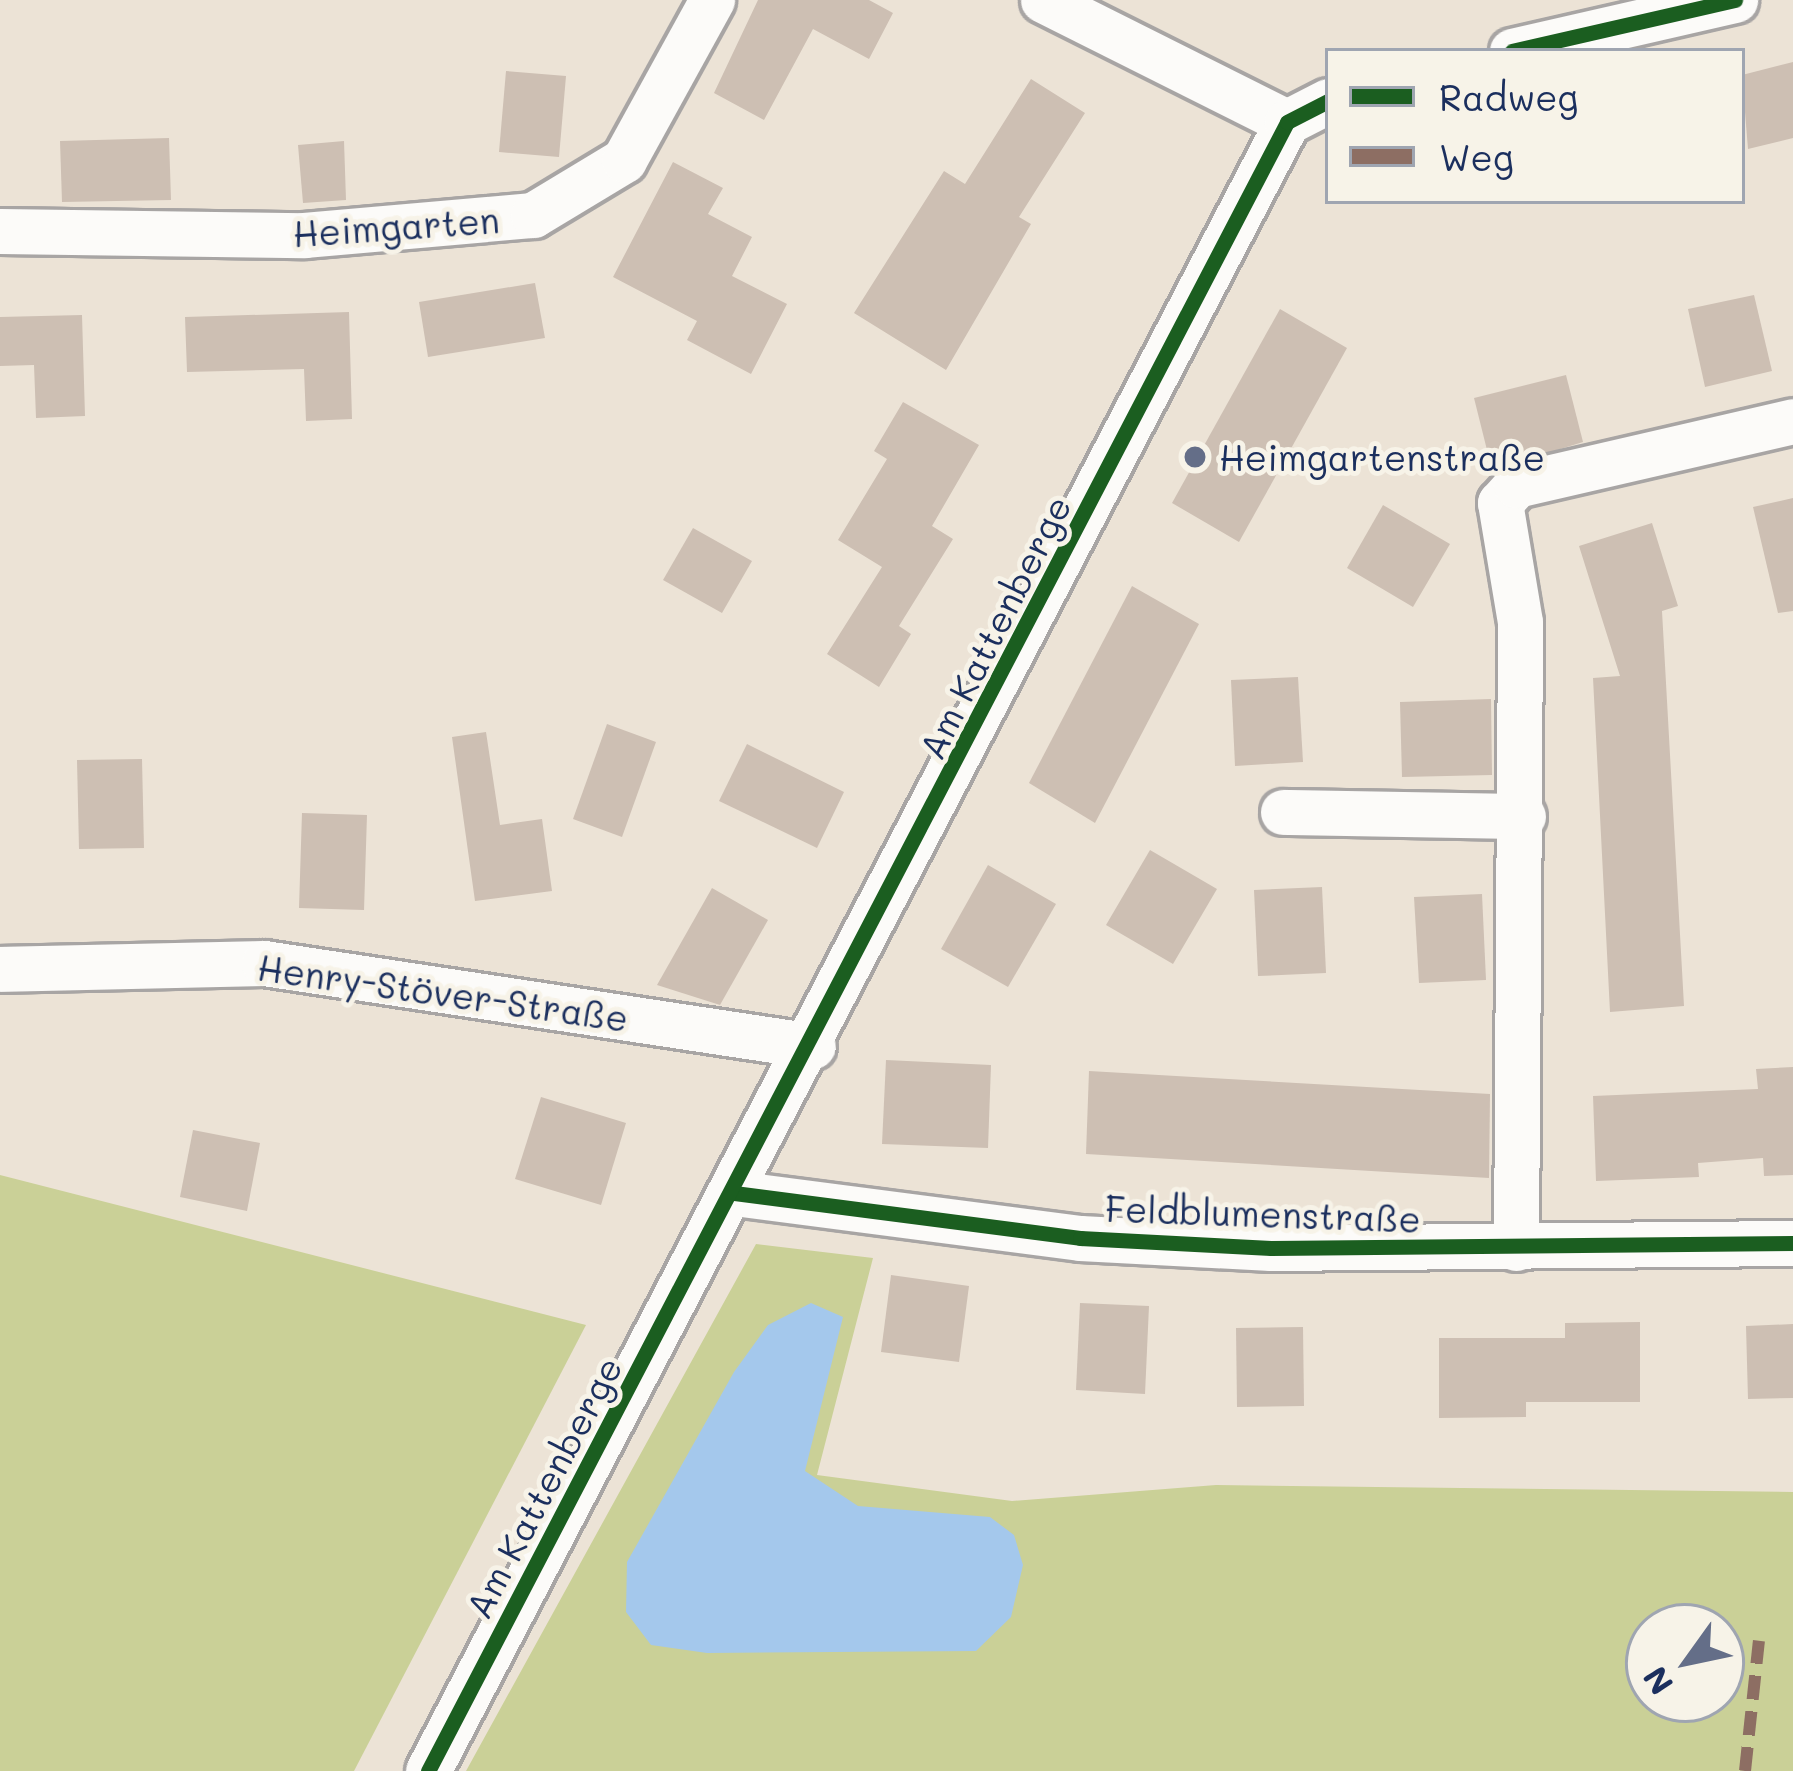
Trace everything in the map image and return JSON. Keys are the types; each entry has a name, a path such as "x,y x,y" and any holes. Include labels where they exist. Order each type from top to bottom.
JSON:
{"street":[{"name":"Heimgarten","path":"0,212 21,231 304,235 533,215 624,160 712,0"},
{"path":"1043,0 1287,122 1325,103"},
{"path":"1525,48 1736,0"},
{"name":"Am Kattenberge","path":"428,1771 813,1046 1287,122"},
{"path":"1516,1248 1523,816 1520,622 1500,503 1516,484 1793,422"},
{"path":"1283,812 1523,816"},
{"name":"Henry-Stöver-Straße","path":"0,969 265,963 813,1046"},
{"name":"Feldblumenstraße","path":"734,1193 1080,1238 1516,1248 1793,1243"}],"green space":[{"path":"0,1175 586,1325 354,1771 0,1771"},
{"path":"756,1244 873,1258 817,1475 1012,1501 1216,1485 1793,1492 1793,1771 466,1771"}],"water":[{"path":"811,1303 843,1317 805,1471 858,1506 990,1517 1014,1535 1023,1565 1011,1617 976,1651 707,1653 651,1645 626,1612 627,1562 734,1372 768,1325"}],"building":[{"path":"758,0 869,0 893,13 869,59 813,29 764,120 714,93"},
{"path":"1793,62 1793,138 1748,149 1745,74"},
{"path":"506,71 566,76 559,157 499,152"},
{"path":"1031,79 1085,113 1019,217 1031,224 946,370 854,313 944,171 965,184"},
{"path":"169,138 171,200 62,202 60,141"},
{"path":"344,141 346,200 303,203 298,145"},
{"path":"673,162 723,188 708,214 752,237 732,276 787,304 751,374 687,340 697,321 613,277"},
{"path":"535,283 545,338 428,357 419,302"},
{"path":"1754,295 1772,371 1705,387 1688,309"},
{"path":"1280,309 1347,348 1239,542 1172,503"},
{"path":"349,312 352,419 306,421 304,369 187,372 185,317"},
{"path":"82,315 85,416 36,418 34,365 0,366 0,317"},
{"path":"1566,375 1583,442 1492,470 1474,398"},
{"path":"903,402 979,445 932,526 953,539 899,626 911,634 879,687 827,654 882,567 838,540 887,459 874,451"},
{"path":"1793,498 1793,611 1778,613 1753,507"},
{"path":"1383,505 1450,544 1413,607 1347,568"},
{"path":"1652,523 1678,606 1662,611 1684,1006 1610,1012 1593,678 1620,676 1579,546"},
{"path":"693,528 752,561 722,613 663,580"},
{"path":"1132,586 1199,624 1095,823 1029,783"},
{"path":"1298,677 1303,762 1235,766 1231,680"},
{"path":"1491,699 1492,775 1402,777 1400,702"},
{"path":"607,724 656,742 622,837 573,819"},
{"path":"486,732 500,825 542,819 552,891 475,901 452,737"},
{"path":"747,744 844,792 817,848 719,801"},
{"path":"142,759 144,848 79,849 77,760"},
{"path":"302,813 367,815 364,910 299,908"},
{"path":"1150,850 1217,889 1173,964 1106,925"},
{"path":"988,865 1056,904 1008,987 941,949"},
{"path":"1322,887 1326,973 1258,976 1254,890"},
{"path":"712,888 768,920 720,1005 657,985"},
{"path":"1482,894 1486,980 1419,983 1414,897"},
{"path":"886,1060 991,1065 988,1148 882,1144"},
{"path":"1793,1067 1793,1175 1764,1176 1763,1158 1698,1163 1699,1177 1596,1181 1593,1096 1758,1089 1756,1069"},
{"path":"1089,1071 1490,1094 1489,1178 1086,1154"},
{"path":"541,1097 626,1123 601,1205 515,1179"},
{"path":"193,1130 260,1143 247,1211 180,1197"},
{"path":"891,1275 969,1286 959,1362 881,1352"},
{"path":"1080,1303 1149,1306 1145,1394 1076,1390"},
{"path":"1640,1322 1640,1402 1526,1402 1526,1417 1439,1418 1439,1338 1565,1338 1565,1323"},
{"path":"1793,1324 1793,1398 1748,1399 1746,1326"},
{"path":"1303,1327 1304,1406 1237,1407 1236,1328"}],"marked path":[{"path":"1745,1771 1759,1641"}],"cycle path":[{"path":"1525,48 1735,0"},
{"path":"428,1771 1287,122 1325,103"},
{"path":"734,1193 1080,1238 1271,1248 1793,1243"}],"place":[{"name":"Heimgartenstraße","path":"1195,457"}]}
